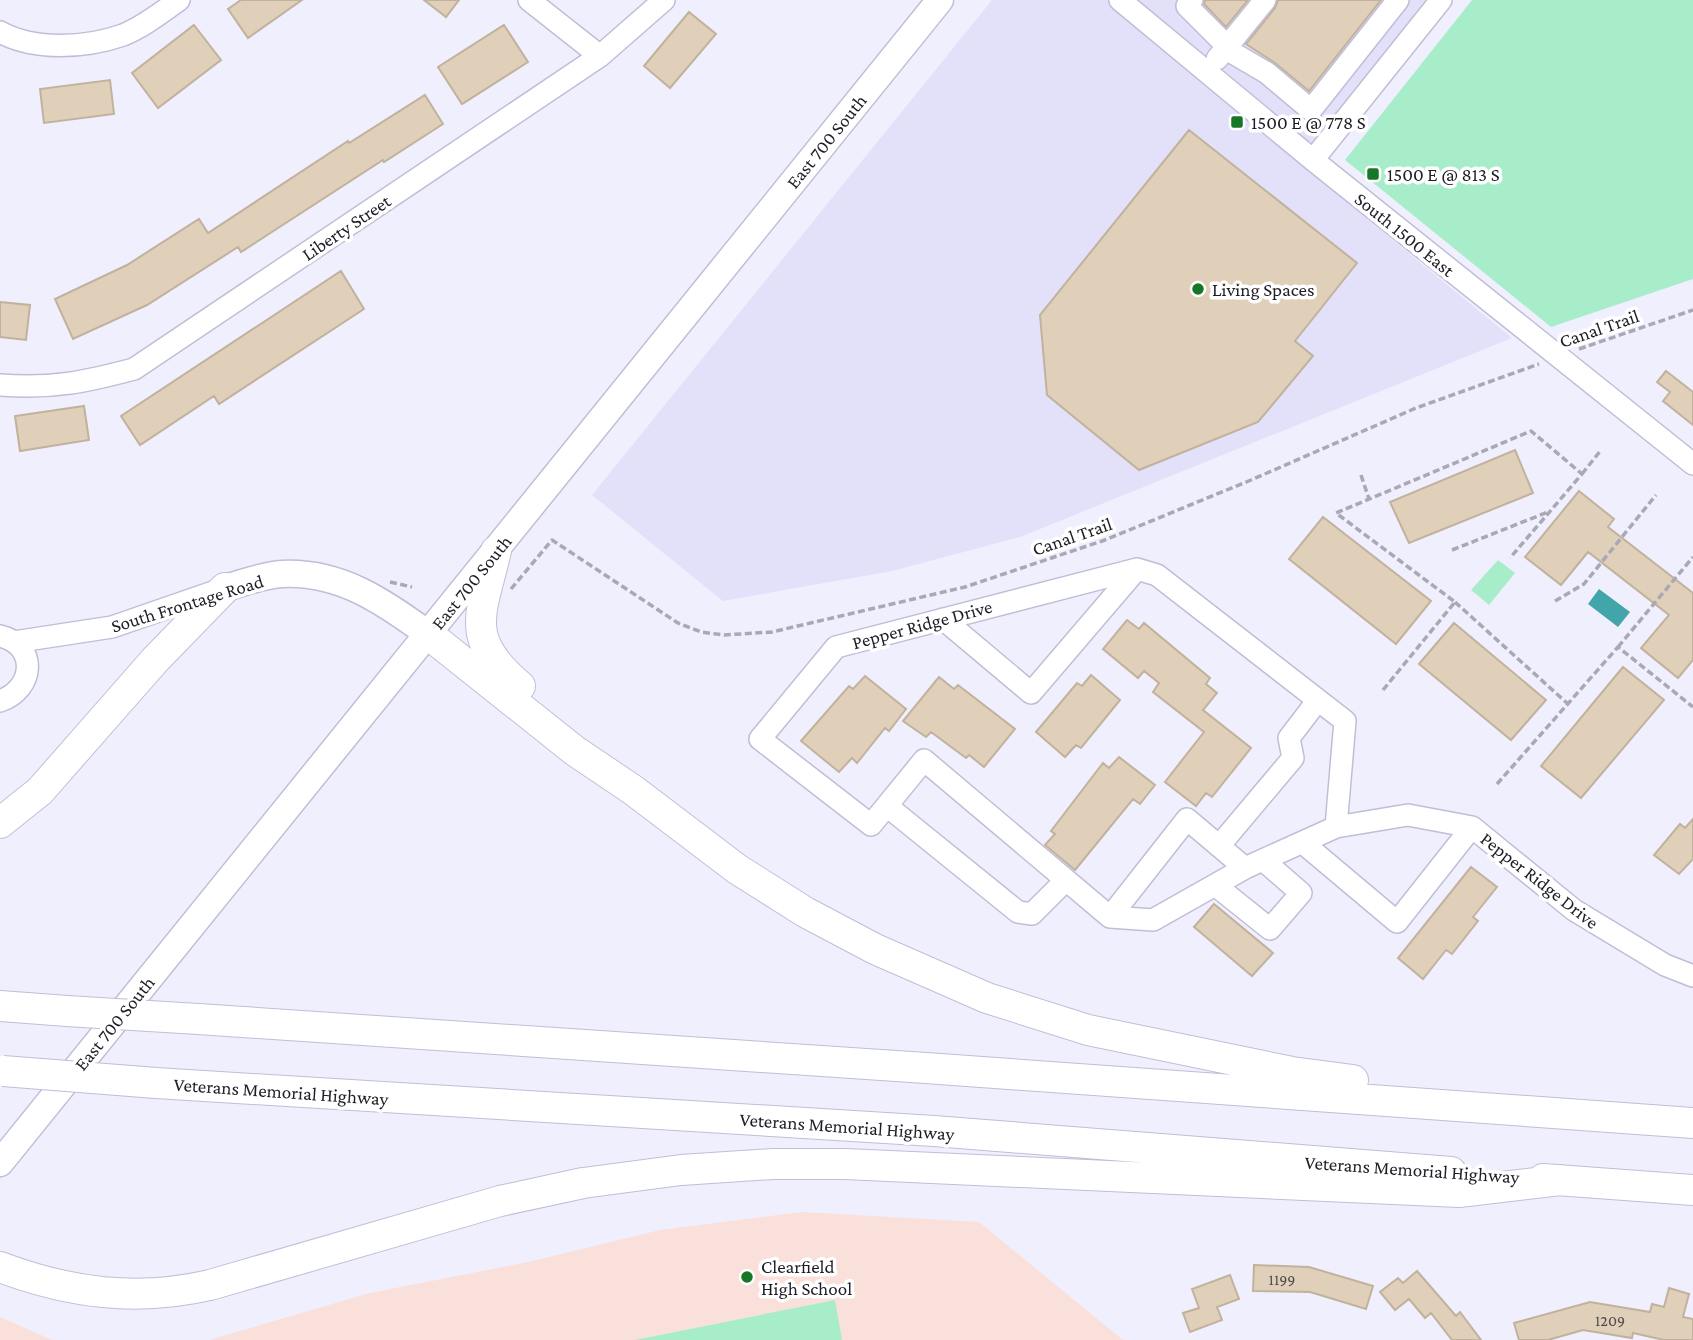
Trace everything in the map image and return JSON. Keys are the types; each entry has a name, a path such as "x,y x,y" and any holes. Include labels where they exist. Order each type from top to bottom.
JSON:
{"highway":[{"path":"496,551 480,624 488,652 514,681 592,744 633,790"},
{"path":"0,823 40,791 155,660 225,588"},
{"path":"428,634 575,751 633,790 737,869 804,912 919,970 1021,1010 1121,1038 1292,1072 1662,1120"},
{"path":"0,1006 1693,1123"},
{"name":"Veterans Memorial Highway","path":"1,1071 934,1131 1693,1190"},
{"path":"0,1267 49,1284 86,1292 124,1294 186,1290 465,1209 536,1192 628,1176 742,1166 886,1165 1459,1192 1560,1180"}],"main road":[{"name":"East 700 South","path":"0,1163 940,0"},
{"name":"South Frontage Road","path":"225,588 281,574 318,576 374,596 428,634"}],"street":[{"path":"0,32 41,45 71,45 94,41 124,34 179,0"},
{"path":"529,0 600,56"},
{"name":"Liberty Street","path":"0,384 33,388 80,383 134,369 600,56 664,0"},
{"name":"South 1500 East","path":"1120,0 1314,160 1693,464"},
{"path":"1192,0 1187,6 1227,48 1267,74 1311,110 1398,0"},
{"path":"1207,71 1265,0"},
{"path":"1314,160 1441,0"},
{"path":"943,619 1031,692 1137,569 1157,575 1345,721 1336,827"},
{"name":"Pepper Ridge Drive","path":"1137,569 836,647 760,739 871,825 923,760 1110,917 1153,920 1254,864 1336,827 1408,816 1472,827 1574,910 1665,965 1693,976"},
{"name":"South Frontage Road","path":"7,639 112,627 225,588"},
{"name":"South Frontage Road","path":"0,701 19,691 27,671 26,659 7,639"},
{"path":"1219,846 1293,758 1289,738 1318,700"},
{"path":"887,806 1018,912 1032,914 1066,880"},
{"path":"1110,917 1187,819 1219,846 1301,893 1270,929 1215,885"},
{"path":"1303,843 1397,922 1472,827"}],"path":[{"name":"Canal Trail","path":"508,593 552,540 678,623 701,632 724,635 772,632 965,587 1105,540 1264,475 1416,408 1693,310"},
{"path":"1568,704 1455,602 1336,513 1531,431 1582,474"},
{"path":"1510,558 1601,450"},
{"path":"1361,475 1369,499"},
{"path":"1555,601 1584,584 1656,495"},
{"path":"1452,550 1550,512"},
{"path":"1497,784 1693,557"},
{"path":"1382,690 1455,602"},
{"path":"1618,647 1693,707"}],"shaded area":[{"path":"992,0 1433,0 1299,163 1512,338 1020,537 892,571 723,601 592,495"},
{"name":"Clearfield High School","path":"802,1212 979,1222 1123,1340 209,1340 370,1293 528,1262 660,1230"},
{"path":"0,1317 52,1340 0,1340"}],"green space":[{"path":"1472,0 1693,0 1693,279 1551,327 1345,160"},
{"path":"1498,560 1515,573 1489,605 1471,590"},
{"path":"835,1300 842,1340 635,1340"}],"water":[{"path":"1599,589 1630,612 1618,627 1588,604"}],"building":[{"path":"241,0 302,0 248,38 228,9"},
{"path":"424,0 459,0 446,17"},
{"path":"1205,0 1248,0 1226,27 1204,4"},
{"path":"1278,0 1381,0 1309,91 1275,63 1246,44 1275,8"},
{"path":"689,12 716,34 670,88 644,66"},
{"path":"194,25 221,60 158,108 132,73"},
{"path":"504,25 528,62 462,104 438,67"},
{"path":"110,80 114,114 44,123 40,89"},
{"path":"425,95 443,124 241,252 238,247 147,305 73,339 55,299 127,265 199,219 208,233 348,141 349,143"},
{"name":"Living Spaces","path":"1189,130 1357,263 1295,341 1313,356 1258,422 1139,470 1047,395 1040,315"},
{"path":"341,271 364,309 219,404 214,396 140,445 121,416"},
{"path":"0,302 30,305 26,340 0,337"},
{"path":"1666,371 1693,392 1693,425 1663,401 1670,392 1657,382"},
{"path":"84,406 89,440 20,451 15,416"},
{"path":"1515,450 1533,493 1409,543 1390,502"},
{"path":"1579,491 1614,519 1608,527 1693,593 1693,660 1678,678 1641,648 1669,615 1588,552 1561,585 1525,557"},
{"path":"1323,517 1431,601 1396,644 1289,559"},
{"path":"1127,620 1139,629 1144,623 1210,678 1206,684 1217,693 1203,710 1251,748 1212,797 1206,793 1196,806 1165,782 1204,732 1153,692 1159,683 1144,671 1138,678 1103,649"},
{"path":"1454,623 1546,700 1511,740 1419,664"},
{"path":"1623,667 1664,700 1581,798 1541,766"},
{"path":"1091,675 1120,700 1081,748 1076,745 1065,757 1036,732 1077,683 1082,686"},
{"path":"865,676 906,709 889,731 885,728 857,763 852,758 839,772 801,741 849,686 853,689"},
{"path":"939,677 954,689 958,685 1015,729 984,767 969,755 966,758 931,732 926,737 903,721"},
{"path":"1119,757 1155,785 1140,804 1133,799 1075,870 1045,845 1055,834 1051,831 1103,763 1109,768"},
{"path":"1693,819 1693,859 1679,874 1654,855 1680,824 1685,828"},
{"path":"1471,867 1497,887 1473,917 1478,921 1452,954 1446,950 1423,979 1398,958"},
{"path":"1214,904 1273,953 1252,976 1194,927"},
{"path":"1254,1265 1309,1267 1373,1286 1366,1309 1310,1292 1253,1291"},
{"path":"1417,1271 1456,1316 1460,1312 1481,1340 1452,1340 1431,1313 1425,1318 1409,1299 1395,1310 1380,1292 1398,1278 1403,1283"},
{"path":"1230,1275 1239,1299 1217,1307 1222,1320 1190,1332 1183,1313 1199,1308 1192,1289"},
{"path":"1669,1288 1689,1294 1683,1317 1693,1319 1693,1340 1664,1340 1633,1333 1632,1338 1583,1330 1548,1340 1519,1340 1514,1323 1590,1302 1650,1312 1652,1304 1664,1307"}],"place":[{"name":"1500 E @ 778 S","path":"1237,122"},
{"name":"1500 E @ 813 S","path":"1373,174"},
{"name":"Living Spaces","path":"1198,289"},
{"name":"Clearfield High School","path":"747,1277"}]}
